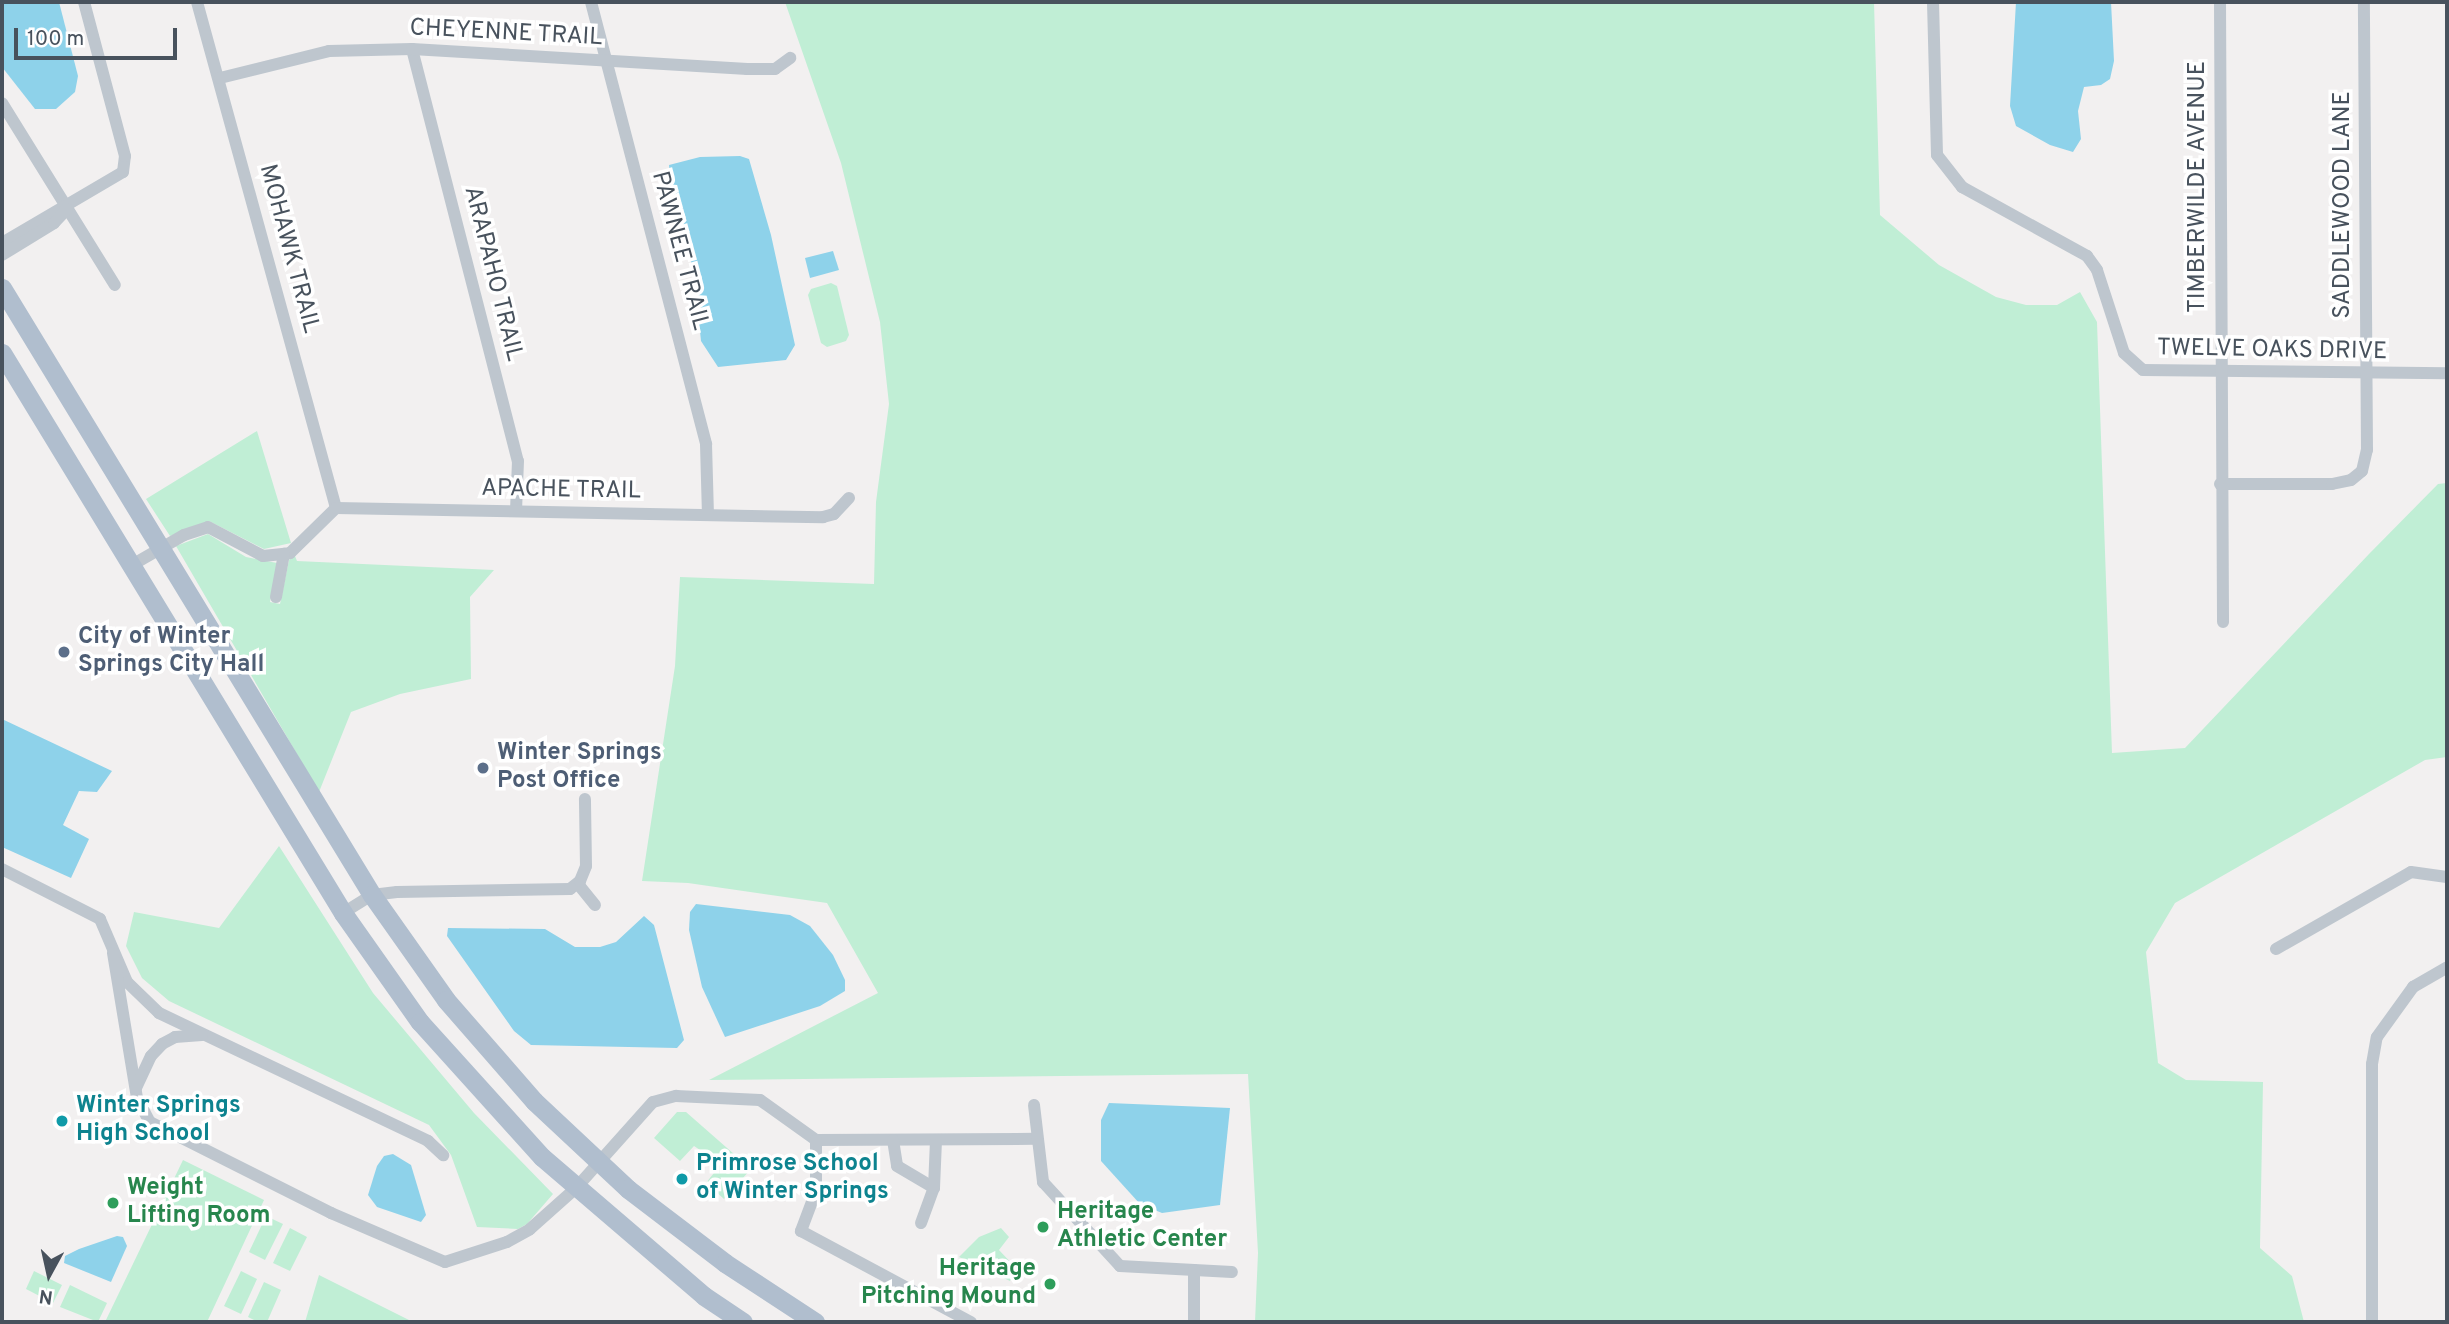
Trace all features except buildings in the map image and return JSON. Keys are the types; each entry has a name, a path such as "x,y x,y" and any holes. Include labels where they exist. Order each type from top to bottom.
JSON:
{"main road":[{"path":"2,288 372,895 475,1035 598,1163 725,1264 815,1322"},
{"path":"2,352 343,913 450,1058 576,1188 704,1296 743,1322"}],"street":[{"path":"2,243 49,213 67,208 118,178 126,165 84,2"},
{"name":"MOHAWK TRAIL","path":"197,2 336,508"},
{"name":"PAWNEE TRAIL","path":"591,2 706,444 708,514"},
{"name":"TWELVE OAKS DRIVE","path":"1933,2 1933,126 1937,155 1962,187 2087,256 2097,270 2124,353 2143,370 2220,373 2447,373"},
{"name":"TIMBERWILDE AVENUE","path":"2220,2 2220,484 2223,622"},
{"name":"SADDLEWOOD LANE","path":"2220,484 2351,480 2362,471 2367,450 2364,2"},
{"name":"CHEYENNE TRAIL","path":"220,78 329,51 412,49 775,69 790,58"},
{"name":"ARAPAHO TRAIL","path":"412,49 518,461 516,511"},
{"path":"2,103 116,285"},
{"path":"2,255 54,223 67,208"},
{"name":"APACHE TRAIL","path":"336,508 823,517 834,514 849,498"},
{"path":"276,597 284,554 336,508"},
{"path":"132,565 162,547 208,527 248,551 284,554"},
{"path":"578,884 587,858 585,799"},
{"path":"2,869 89,910 107,930 135,1089 141,1110 165,1133 430,1259 453,1261 530,1229 576,1188 653,1102 676,1096 760,1100 816,1140 1035,1139"},
{"path":"2276,949 2411,872 2447,877"},
{"path":"343,913 372,895 557,891 578,884"},
{"path":"578,884 595,905"},
{"path":"113,953 142,1001 205,1035 428,1140 443,1155"},
{"path":"2372,1322 2372,1064 2377,1037 2413,987 2447,967"},
{"path":"135,1089 151,1056 162,1044 174,1037 205,1035"},
{"path":"1034,1105 1035,1139 1043,1182 1120,1266 1233,1272"},
{"path":"816,1140 816,1191 802,1231 971,1322"},
{"path":"893,1140 897,1166 934,1188"},
{"path":"921,1223 934,1188 936,1140"},
{"path":"1194,1270 1194,1322"}],"green space":[{"path":"785,2 1874,2 1880,215 1939,265 1996,297 2026,305 2057,305 2080,292 2097,322 2112,753 2185,748 2438,484 2447,483 2447,757 2425,760 2175,903 2146,952 2158,1063 2186,1080 2263,1082 2260,1248 2292,1276 2304,1322 1255,1322 1258,1253 1248,1074 709,1080 878,993 827,903 688,883 642,881 675,666 680,577 874,584 876,502 889,404 880,322 841,163"},
{"path":"831,283 837,286 849,335 846,341 827,347 821,343 808,295 811,289"},
{"path":"257,431 291,543 264,549 209,521 170,536 146,499"},
{"path":"208,534 246,557 277,563 270,602 280,604 289,560 295,556 297,561 494,570 470,597 471,679 400,694 351,712 319,792 176,546"},
{"path":"279,846 373,993 474,1113 553,1194 527,1224 518,1229 477,1227 451,1155 429,1125 169,1001 142,978 126,946 134,912 219,928"},
{"path":"677,1112 686,1112 751,1169 724,1199 706,1183 721,1164 694,1146 680,1161 654,1138"},
{"path":"183,1160 264,1200 207,1322 105,1322"},
{"path":"266,1216 283,1224 265,1260 249,1252"},
{"path":"290,1228 307,1237 290,1271 273,1263"},
{"path":"1001,1228 1009,1237 999,1250 1016,1268 1010,1281 959,1257 979,1237"},
{"path":"34,1271 62,1285 53,1303 26,1289"},
{"path":"241,1271 257,1279 241,1314 224,1306"},
{"path":"319,1275 413,1322 305,1322"},
{"path":"264,1282 281,1290 267,1322 258,1322 248,1317"},
{"path":"70,1285 107,1303 98,1322 60,1307"}],"water":[{"path":"2,2 59,2 78,76 75,92 56,109 35,109 2,67"},
{"path":"2016,2 2111,2 2114,61 2110,79 2101,85 2084,87 2078,111 2081,139 2073,152 2050,145 2016,126 2010,106"},
{"path":"740,156 749,159 771,235 795,345 786,360 718,367 701,341 694,273 671,188 669,165 700,157"},
{"path":"833,251 839,270 810,278 805,258"},
{"path":"2,719 112,771 97,792 79,791 63,825 89,839 71,878 2,847"},
{"path":"696,904 790,915 810,926 833,955 845,980 845,991 820,1006 725,1037 702,987 689,930 690,912"},
{"path":"644,916 654,925 684,1040 677,1048 531,1045 514,1031 447,936 448,928 545,929 575,947 600,947 616,942"},
{"path":"1109,1103 1230,1108 1220,1205 1162,1213 1140,1204 1101,1161 1101,1120"},
{"path":"393,1154 411,1165 426,1215 421,1222 377,1207 368,1195 377,1166 384,1156"},
{"path":"117,1236 123,1237 127,1246 111,1282 64,1263 65,1256"}],"place":[{"name":"City of Winter Springs City Hall","path":"64,652"},
{"name":"Winter Springs Post Office","path":"483,768"},
{"name":"Winter Springs High School","path":"62,1121"},
{"name":"Primrose School of Winter Springs","path":"682,1179"},
{"name":"Weight Lifting Room","path":"113,1203"},
{"name":"Heritage Athletic Center","path":"1043,1227"},
{"name":"Heritage Pitching Mound","path":"1050,1284"}]}
